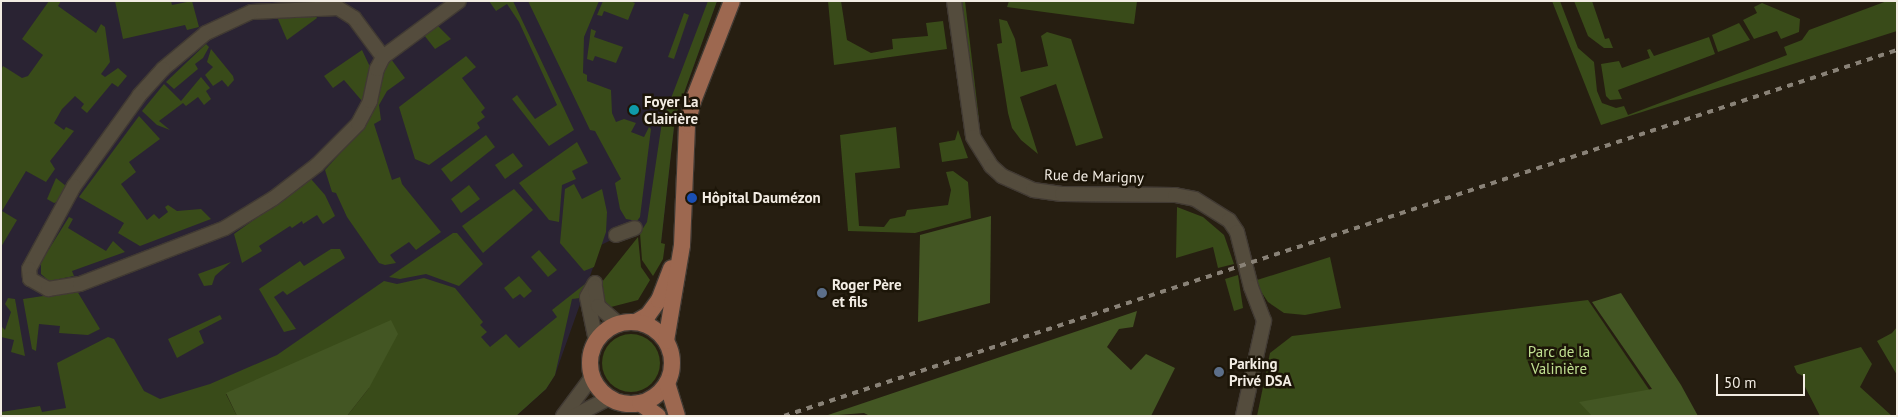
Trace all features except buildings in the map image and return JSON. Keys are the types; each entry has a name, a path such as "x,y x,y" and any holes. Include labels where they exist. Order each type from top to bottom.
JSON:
{"main road":[{"path":"666,341 682,245 682,204 688,125 693,101 732,1"},
{"path":"636,322 653,328 666,341 672,359 667,383 656,396 640,403 619,402 609,398 592,377 590,359 596,341 604,332 619,324 636,322 650,313 668,280 682,204"},
{"path":"667,383 678,416"},
{"path":"640,403 658,416"}],"street":[{"name":"Rue de Marigny","path":"954,1 969,120 973,137 991,166 1002,176 1032,190 1062,194 1175,195 1206,204 1229,220 1237,232 1251,287 1264,322 1243,416"},
{"path":"383,57 354,18 332,8 274,9 240,16 206,33 163,69 139,96 74,186 30,269 30,279 48,289 80,284 225,228 317,165 358,124 370,101 377,69 383,57 456,4"},
{"path":"616,235 635,228"},
{"path":"596,341 587,297 595,283 598,306 619,324"},
{"path":"563,416 592,377"},
{"path":"574,416 609,398"}],"shaded area":[{"path":"1,1 717,1 675,118 661,243 638,227 601,245 555,375 546,389 516,416 429,302 176,416 1,416"}],"green space":[{"path":"49,1 61,1 58,6 96,33 101,24 105,27 110,62 101,74 105,77 118,68 127,76 118,87 112,83 87,113 81,108 84,104 75,96 62,109 54,123 64,130 66,127 74,131 50,161 55,169 46,182 26,171 2,211 17,220 1,247 1,70 3,66 22,78 28,76 43,55 22,39"},
{"path":"115,1 171,1 172,5 192,1 199,27 187,30 185,25 123,39"},
{"path":"489,1 513,1 574,130 549,146 512,99 517,95 535,119 557,105 519,22 507,4 496,11"},
{"path":"528,1 599,1 584,37 583,73 587,75 587,81 611,90 612,113 616,122 624,119 636,123 631,132 644,137 649,127 651,129 640,217 637,221 626,219 620,209 615,183 621,179 595,131 590,130"},
{"path":"603,1 630,1 635,3 628,20 604,11 602,16 597,15"},
{"path":"708,1 717,1 675,118 661,243 665,244 663,259 653,276 642,260 640,233 647,222 662,122"},
{"path":"828,1 841,1 847,40 871,53 893,49 892,39 928,36 926,23 943,21 947,49 834,65"},
{"path":"962,1 965,1 979,119 977,118"},
{"path":"1009,1 1137,1 1134,24 1007,7"},
{"path":"1552,1 1560,1 1578,48 1594,62 1597,91 1602,103 1616,108 1624,106 1628,115 1787,55 1784,47 1802,40 1809,30 1887,1 1897,1 1897,31 1601,125"},
{"path":"1574,1 1592,1 1605,39 1609,38 1613,48 1604,48 1588,36"},
{"path":"1762,3 1800,19 1799,32 1781,39 1777,31 1754,39 1743,20 1757,13 1754,7"},
{"path":"684,13 689,15 674,59 668,57"},
{"path":"315,14 317,18 287,40 277,17"},
{"path":"999,19 1007,21 1015,39 1021,72 1048,66 1041,36 1047,32 1071,39 1103,138 1076,146 1056,84 1020,97 1038,154 1021,140 1012,128 1008,113 997,44 1002,43"},
{"path":"1739,23 1750,40 1718,52 1712,35"},
{"path":"438,26 451,39 435,49 424,35"},
{"path":"591,29 596,31 594,37 623,47 616,63 595,56 593,61 587,59"},
{"path":"1709,37 1715,54 1618,90 1622,99 1610,100 1606,96 1601,64 1619,61 1622,68 1650,58 1647,50 1650,49 1654,56"},
{"path":"206,44 209,47 203,58 195,64 198,69 174,89 166,82"},
{"path":"211,49 233,76 234,80 228,87 222,80 213,86 205,75 213,67 207,62"},
{"path":"362,50 371,69 362,101 344,80 333,88 324,76"},
{"path":"466,56 476,67 462,78 485,108 481,112 485,117 477,123 480,128 429,165 415,159 399,107"},
{"path":"391,59 405,78 387,91 379,105 381,120 374,124 392,180 400,177 402,184 441,232 416,250 409,242 390,255 396,263 385,265 379,263 347,217 336,193 332,192 325,170 360,131 384,64"},
{"path":"201,77 210,88 206,91 211,99 204,105 198,97 186,106 183,103 159,121 170,130 157,125 142,111 164,84 181,101"},
{"path":"139,116 160,139 129,162 136,172 121,184 147,220 154,214 159,219 168,212 165,207 168,205 177,211 201,209 211,219 140,246 118,233 124,223 79,197"},
{"path":"896,127 900,168 855,173 859,226 884,227 890,219 905,216 907,210 948,205 951,190 946,172 953,171 968,182 971,218 915,233 848,231 840,135"},
{"path":"958,130 968,158 942,162 939,143 955,140"},
{"path":"486,135 495,147 451,182 441,169"},
{"path":"577,142 588,163 572,171 576,179 562,185 559,222 549,220 519,183"},
{"path":"513,153 523,166 505,179 495,165"},
{"path":"56,178 66,186 60,201 54,203 47,199"},
{"path":"311,179 325,195 335,216 323,224 317,215 303,224 302,221 292,228 290,226 259,246 262,251 242,263 234,234"},
{"path":"574,184 582,199 602,189 607,212 606,232 594,267 584,271 560,243 565,189"},
{"path":"469,185 480,199 461,213 451,199"},
{"path":"514,189 533,210 483,253 462,226"},
{"path":"1177,207 1203,217 1224,235 1234,264 1218,268 1213,247 1176,258"},
{"path":"991,216 990,303 918,322 920,235"},
{"path":"69,217 73,219 68,228 106,251 113,241 125,252 72,271 74,276 49,281 41,274 41,262"},
{"path":"453,233 457,233 483,264 459,286 426,274 400,279 389,277"},
{"path":"638,237 641,267 650,280 638,300 611,307 605,305 599,291 602,282"},
{"path":"331,249 340,249 345,258 287,295 283,291 274,297 296,329 284,332 259,289 300,261 304,266"},
{"path":"539,250 557,270 548,277 531,257"},
{"path":"1330,257 1341,308 1305,315 1284,313 1268,302 1260,290 1257,280"},
{"path":"231,262 215,276 212,285 204,286 198,274"},
{"path":"1238,275 1243,308 1234,311 1225,279"},
{"path":"519,276 532,291 524,298 520,294 513,299 504,288"},
{"path":"424,278 455,288 483,322 480,325 487,332 481,337 490,347 506,334 519,348 557,317 552,310 585,284 580,298 572,299 555,375 546,389 516,416 347,416 369,388 226,394 237,416 1,416 1,412 40,406 42,412 66,408 57,363 108,337 114,339 144,391 160,399 210,384 277,355 384,281 397,284"},
{"path":"77,291 100,329 88,335 59,333 60,326 39,324 36,351 32,349 23,299"},
{"path":"1621,293 1681,385 1698,416 1592,416 1579,402 1652,389 1592,302"},
{"path":"8,298 15,299 25,356 11,352 14,340 1,337 1,326 5,330 11,312 5,304"},
{"name":"Parc de la Valinière","path":"1588,300 1667,416 1257,416 1270,353 1292,336"},
{"path":"1137,311 1133,327 1119,329 1107,347 1131,370 1146,354 1175,368 1151,416 870,416 864,413 825,416"},
{"path":"220,315 222,319 199,331 204,343 177,358 168,339"},
{"path":"391,320 398,334 369,388 347,416 237,416 226,393"},
{"path":"1897,327 1897,375 1877,341 1892,333"},
{"path":"631,334 642,336 655,347 660,363 658,374 647,387 631,392 620,390 607,379 602,363 604,352 615,339"},
{"path":"1861,347 1872,364 1860,387 1892,416 1820,416 1803,383 1805,377 1797,373 1794,366"}],"railway":[{"path":"784,416 1897,50"}],"place":[{"name":"Foyer La Clairière","path":"634,110"},
{"name":"Hôpital Daumézon","path":"692,198"},
{"name":"Roger Père et fils","path":"822,293"},
{"name":"Parking Privé DSA","path":"1219,372"}]}
